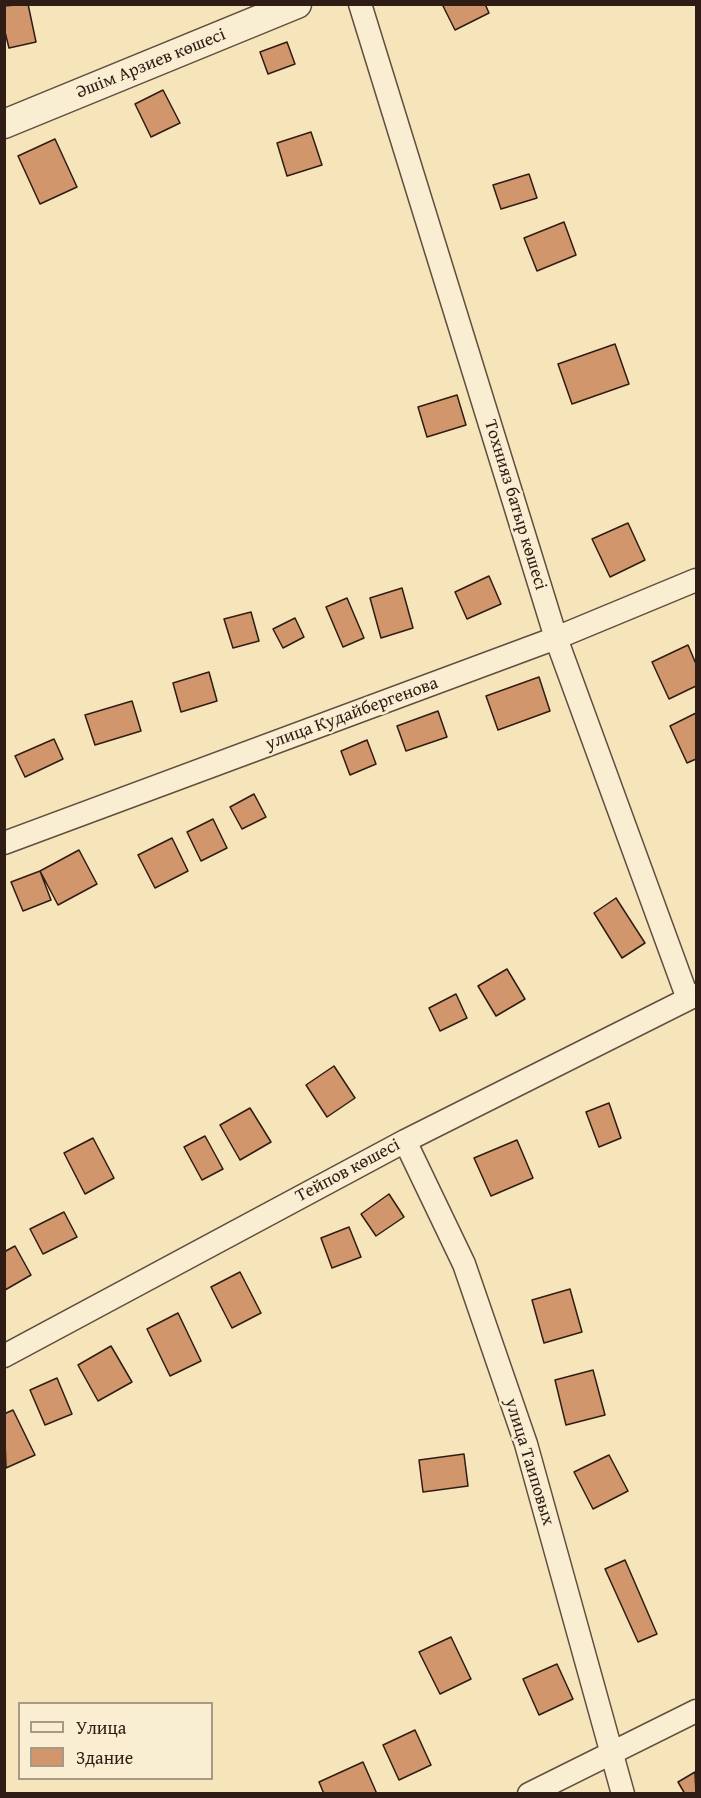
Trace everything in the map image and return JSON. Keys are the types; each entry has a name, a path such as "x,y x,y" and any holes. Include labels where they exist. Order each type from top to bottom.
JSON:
{"street":[{"name":"Әшім Арзиев көшесі","path":"4,124 297,4"},
{"name":"Тохнияз батыр көшесі","path":"360,4 556,638 692,997"},
{"name":"улица Кудайбергенова","path":"4,843 556,638 696,580"},
{"name":"Тейпов көшесі","path":"4,1356 405,1141 692,997"},
{"name":"улица Таиповых","path":"405,1141 464,1264 526,1444 623,1794"},
{"path":"529,1794 696,1710"}],"building":[{"path":"28,4 36,42 9,48 4,28 4,6"},
{"path":"442,4 485,4 489,13 455,30"},
{"path":"287,42 295,64 268,74 260,52"},
{"path":"163,90 180,123 151,137 135,104"},
{"path":"311,132 322,165 287,176 277,143"},
{"path":"55,139 77,187 40,204 18,156"},
{"path":"529,174 537,198 501,209 493,185"},
{"path":"564,222 576,255 537,271 524,238"},
{"path":"615,344 629,384 572,404 558,364"},
{"path":"457,395 466,425 427,437 418,407"},
{"path":"628,523 645,560 610,577 592,539"},
{"path":"489,576 501,604 467,619 455,592"},
{"path":"402,588 413,628 381,638 370,598"},
{"path":"347,598 364,638 343,647 326,607"},
{"path":"251,612 259,641 233,648 224,619"},
{"path":"295,618 304,637 283,648 273,629"},
{"path":"688,645 696,664 696,686 669,699 652,662"},
{"path":"209,672 217,701 181,712 173,683"},
{"path":"539,677 550,711 498,730 486,696"},
{"path":"132,701 141,731 95,745 85,715"},
{"path":"438,711 447,737 406,751 397,726"},
{"path":"696,713 696,759 687,763 670,726"},
{"path":"54,739 63,759 25,777 15,756"},
{"path":"367,740 376,764 350,775 341,751"},
{"path":"254,794 266,817 242,829 230,807"},
{"path":"213,819 227,848 201,861 187,832"},
{"path":"172,838 188,871 155,888 138,855"},
{"path":"79,850 97,884 58,905 40,871"},
{"path":"40,871 51,900 23,911 11,882"},
{"path":"616,898 645,943 622,958 594,913"},
{"path":"507,969 525,999 496,1016 478,986"},
{"path":"456,994 467,1018 440,1031 429,1008"},
{"path":"334,1066 355,1098 327,1117 306,1085"},
{"path":"609,1103 621,1138 599,1147 586,1112"},
{"path":"250,1108 271,1142 240,1160 220,1125"},
{"path":"205,1136 223,1169 202,1180 184,1147"},
{"path":"93,1138 114,1178 85,1194 64,1153"},
{"path":"517,1140 533,1178 491,1196 474,1158"},
{"path":"389,1194 404,1217 376,1236 361,1214"},
{"path":"64,1212 77,1237 43,1254 30,1229"},
{"path":"349,1227 361,1257 332,1268 321,1238"},
{"path":"15,1246 31,1275 5,1290 4,1252"},
{"path":"240,1272 261,1313 232,1328 211,1287"},
{"path":"570,1289 582,1332 544,1343 532,1300"},
{"path":"178,1313 201,1361 170,1376 147,1329"},
{"path":"111,1346 132,1382 98,1401 78,1365"},
{"path":"593,1370 605,1415 566,1425 555,1380"},
{"path":"57,1378 72,1414 45,1425 30,1390"},
{"path":"13,1410 35,1455 6,1468 4,1414"},
{"path":"464,1454 468,1486 423,1492 419,1460"},
{"path":"609,1455 628,1491 593,1509 574,1472"},
{"path":"625,1560 657,1634 638,1642 605,1569"},
{"path":"451,1637 471,1679 440,1694 419,1652"},
{"path":"557,1664 573,1699 539,1715 523,1679"},
{"path":"415,1730 431,1765 399,1780 383,1745"},
{"path":"363,1762 377,1794 324,1794 319,1782"},
{"path":"695,1772 696,1794 685,1794 678,1782"}]}
